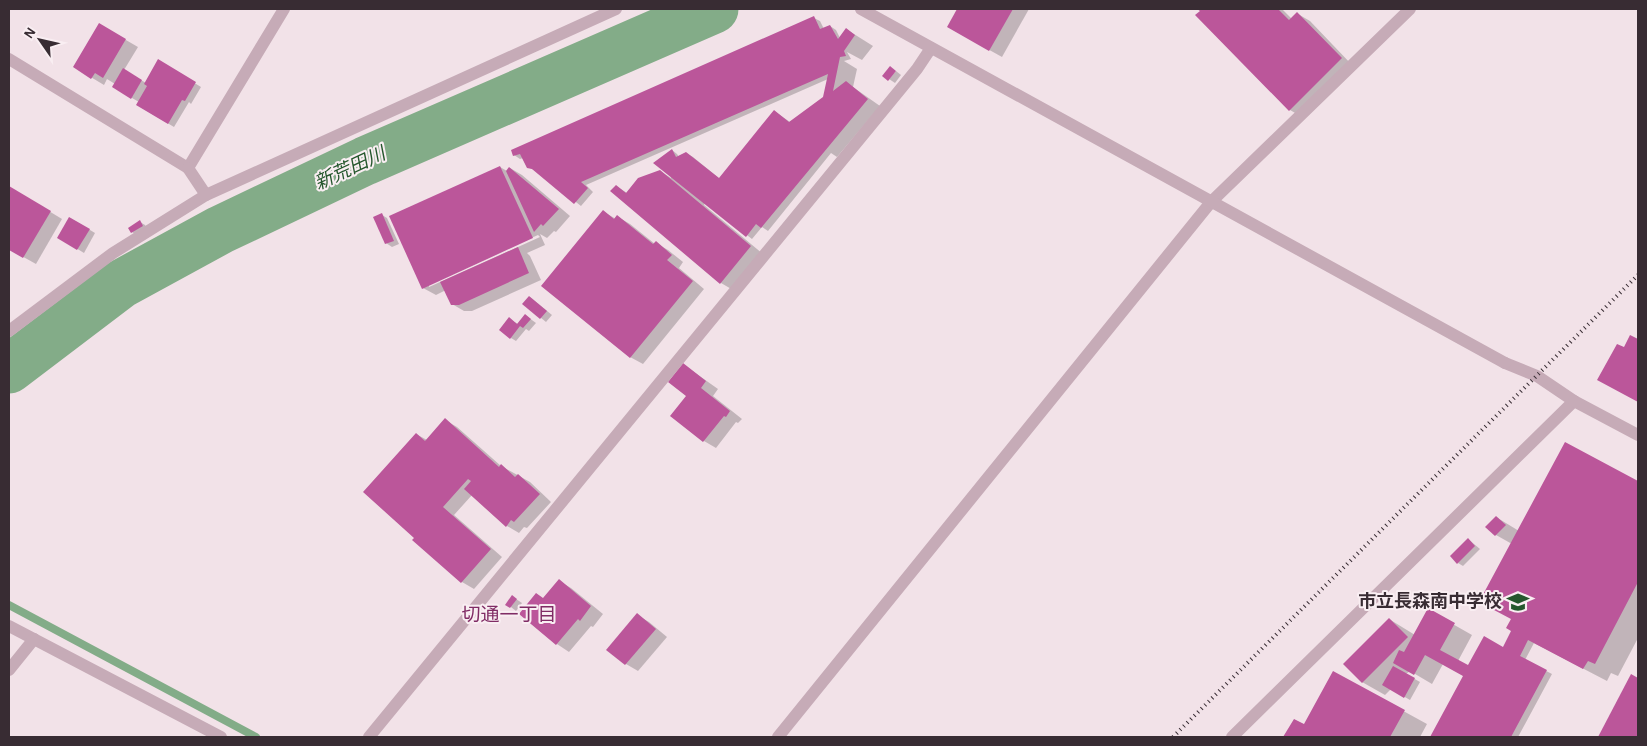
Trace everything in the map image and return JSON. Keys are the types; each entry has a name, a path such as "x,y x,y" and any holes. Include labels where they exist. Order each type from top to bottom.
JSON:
{"street":[{"path":"188,168 284,9"},
{"path":"9,331 113,253 206,195 616,9"},
{"path":"861,9 1210,202 1505,362 1537,376 1574,401 1638,435"},
{"path":"778,737 1210,202 1410,9"},
{"path":"369,737 917,69 931,48"},
{"path":"9,60 188,168 206,195"},
{"path":"1232,737 1574,401"},
{"path":"9,626 221,737"},
{"path":"9,670 34,639"}],"building":[{"path":"957,9 1013,9 989,51 947,27"},
{"path":"1197,9 1278,9 1289,20 1297,12 1342,58 1289,111 1195,15 1200,11"},
{"path":"814,16 820,29 830,25 838,39 846,28 855,35 844,51 846,56 840,57 833,91 846,81 868,99 761,228 756,224 746,237 653,163 672,149 676,157 686,152 719,178 774,110 789,122 823,97 828,74 581,182 588,188 574,204 532,169 527,168 520,154 513,156 511,150"},
{"path":"99,23 126,39 103,78 95,73 91,79 73,67"},
{"path":"158,59 196,82 185,101 182,100 168,124 136,105 147,86 144,84"},
{"path":"890,66 896,71 888,81 882,76"},
{"path":"123,68 142,80 131,99 112,87"},
{"path":"500,166 533,238 422,289 389,216"},
{"path":"509,167 559,209 543,226 541,224 534,232 506,171"},
{"path":"660,170 751,246 720,284 610,191 616,185 626,193 638,178"},
{"path":"9,186 51,211 23,258 9,250"},
{"path":"603,210 614,219 617,215 653,244 656,241 672,255 667,260 693,281 630,358 541,286"},
{"path":"382,213 394,241 385,244 373,217"},
{"path":"69,217 90,229 77,250 57,238"},
{"path":"140,220 143,226 131,233 128,228"},
{"path":"518,247 529,273 459,305 451,305 440,282"},
{"path":"529,296 547,311 540,319 522,304"},
{"path":"525,314 531,319 523,328 520,326 510,339 499,330 509,317 517,324"},
{"path":"1630,335 1638,339 1638,402 1597,380 1617,344 1624,347"},
{"path":"683,363 706,381 701,388 730,411 703,442 670,416 686,396 668,382"},
{"path":"445,418 499,467 501,464 515,477 518,474 540,494 514,522 511,520 506,527 464,489 471,481 468,479 443,507 491,549 461,583 412,540 414,538 363,492 416,433 425,441"},
{"path":"1565,442 1638,481 1638,582 1595,664 1588,661 1583,669 1528,640 1520,656 1547,670 1511,737 1430,737 1463,676 1425,655 1414,675 1393,663 1399,650 1404,652 1428,608 1455,623 1440,650 1468,665 1484,636 1503,647 1511,631 1506,628 1511,619 1479,602"},
{"path":"1496,516 1506,525 1495,536 1485,527"},
{"path":"1468,538 1475,546 1457,564 1450,556"},
{"path":"559,579 591,606 580,621 578,619 556,645 519,614 536,593 543,598"},
{"path":"512,595 517,599 510,608 505,605"},
{"path":"637,613 656,629 625,665 606,650"},
{"path":"1389,618 1408,637 1362,683 1343,664"},
{"path":"1393,666 1415,678 1404,698 1382,685"},
{"path":"1333,671 1405,710 1390,737 1283,737 1294,719 1304,724"},
{"path":"1631,674 1638,678 1638,737 1598,737"}],"waterway":[{"name":"新荒田川","path":"9,369 121,284 220,230 365,161 714,9"},
{"path":"9,605 256,737"}],"railway":[{"path":"1173,737 1638,275"}],"place":[{"name":"市立長森南中学校","path":"1518,602"}],"district":[{"name":"切通一丁目","path":"509,615"}]}
